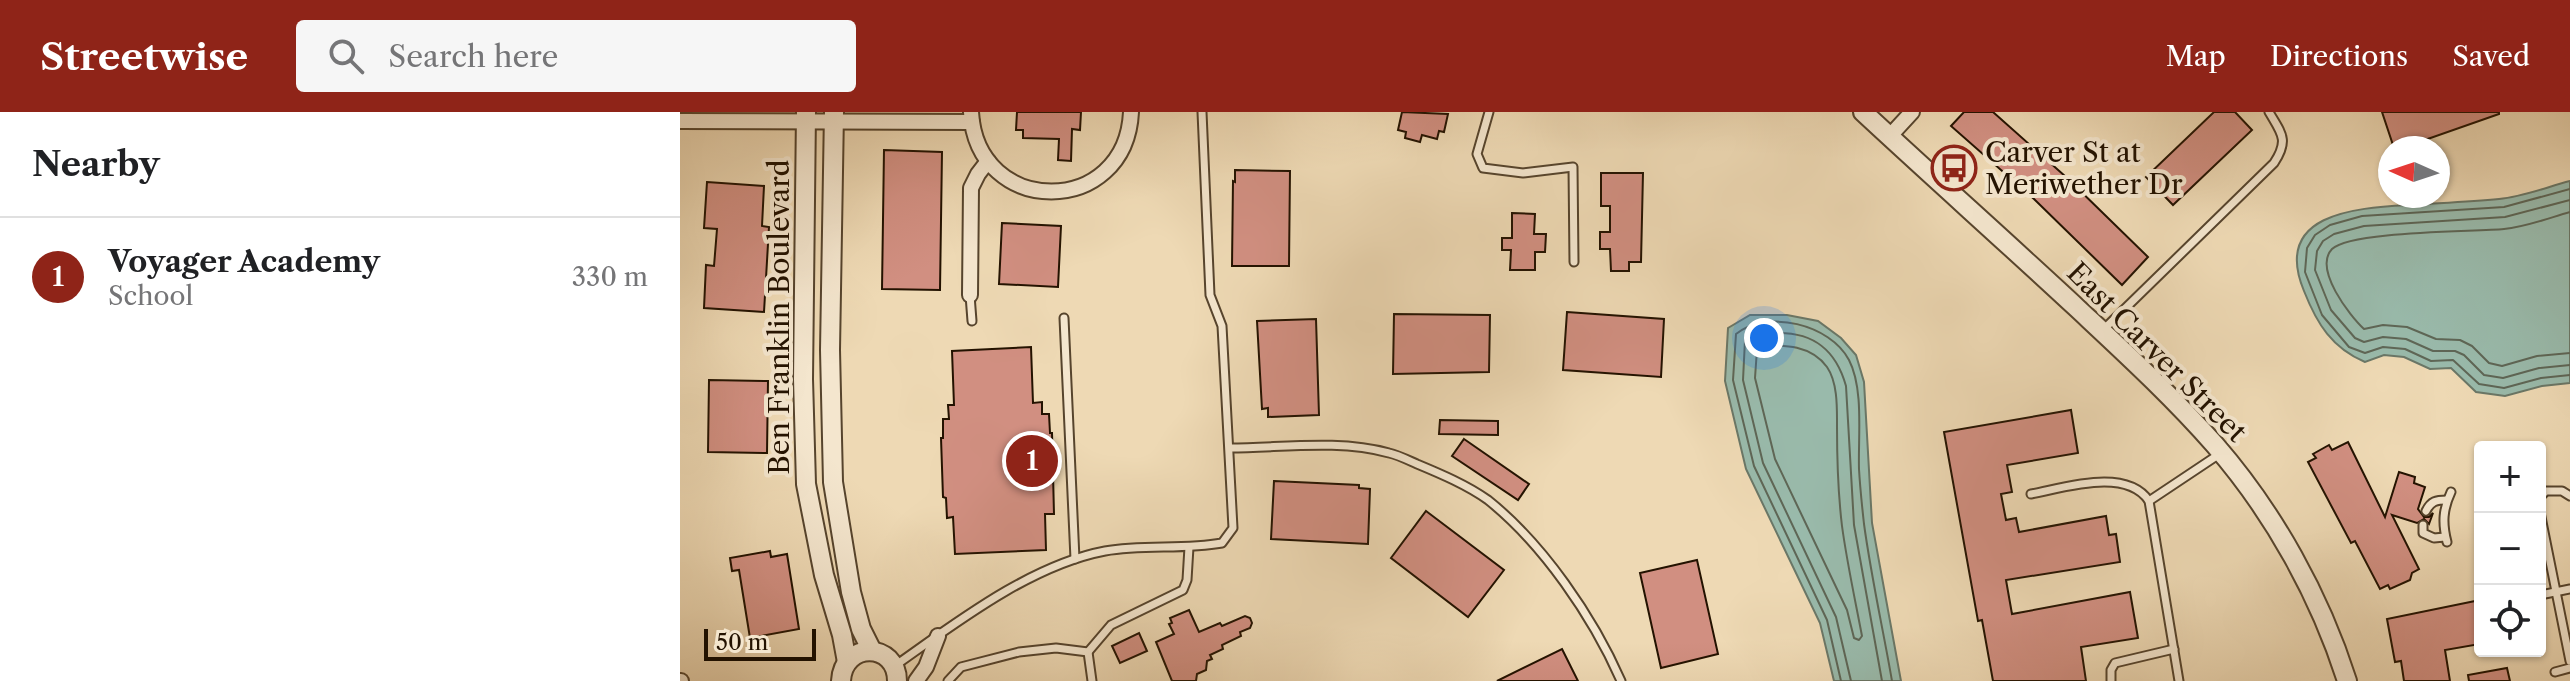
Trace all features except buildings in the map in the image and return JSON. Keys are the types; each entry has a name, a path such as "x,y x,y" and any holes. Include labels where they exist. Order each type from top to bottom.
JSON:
{"street":[{"path":"680,121 972,117 980,149 1001,175 1025,188 1052,193 1088,184 1103,173 1125,143 1131,112"},
{"name":"East Carver Street","path":"1863,112 2102,332 2169,396 2221,453 2276,528 2301,573 2338,651 2347,681"},
{"path":"1889,137 1912,112"},
{"name":"Ben Franklin Boulevard","path":"806,117 803,395 806,484 824,575 847,662"},
{"name":"Ben Franklin Boulevard","path":"833,117 830,350 833,482 851,592 861,629 872,651"},
{"path":"970,295 971,188 988,161"},
{"path":"916,681 926,667 938,636"},
{"path":"841,681 847,662 858,653 872,651 889,659 896,674"}],"lane":[{"path":"896,674 938,636 1034,577 1075,559 1105,551 1222,543 1233,528 1222,326 1210,295 1202,112"},
{"path":"1489,112 1477,154 1483,168 1523,173 1573,167 1574,262"},
{"path":"2102,332 2274,163 2284,148 2282,135 2269,112"},
{"path":"970,295 972,321"},
{"path":"1064,318 1075,559"},
{"path":"1230,448 1326,446 1389,453 1443,475 1485,498 1515,524 1564,583 1597,632 1621,681"},
{"path":"2149,501 2221,453"},
{"path":"2031,494 2103,482 2120,482 2143,493 2149,501 2179,681"},
{"path":"2546,491 2562,491 2570,496"},
{"path":"2423,525 2423,533 2446,540 2443,509 2451,492"},
{"path":"2426,511 2435,500 2447,500"},
{"path":"1092,681 1088,652 1111,625 1183,590 1187,580 1189,547"},
{"path":"2546,557 2570,661"},
{"path":"2546,594 2570,589"},
{"path":"948,681 961,667 1019,652 1056,648 1088,652"},
{"path":"2111,681 2115,663 2174,649"},
{"path":"2555,672 2570,668"}],"water":[{"path":"2570,181 2570,383 2542,386 2505,396 2476,392 2451,368 2430,369 2404,357 2384,355 2365,362 2343,350 2327,334 2314,314 2297,265 2299,246 2309,231 2324,220 2343,213 2378,207 2450,208 2450,202 2526,194"},
{"path":"1750,315 1787,315 1818,321 1841,338 1856,355 1864,382 1872,523 1901,681 1834,681 1820,623 1746,469 1725,381 1728,328"}],"place":[{"name":"Carver St at Meriwether Dr","path":"1954,168"},
{"name":"Voyager Academy","path":"1032,461"}]}
